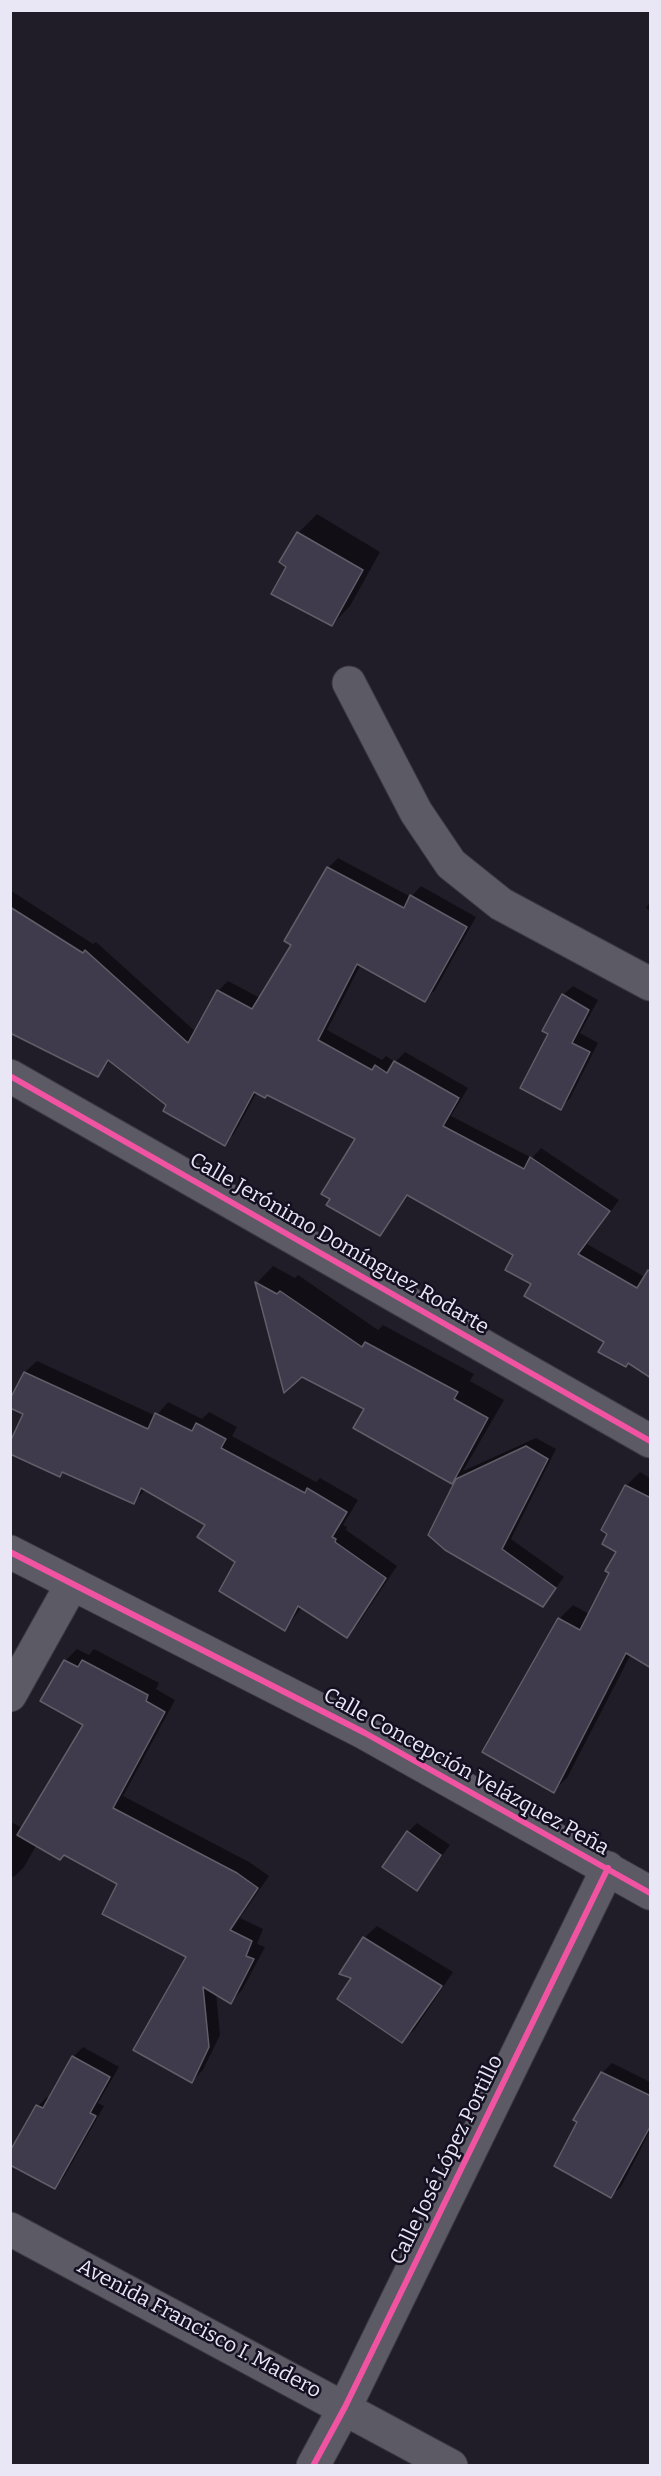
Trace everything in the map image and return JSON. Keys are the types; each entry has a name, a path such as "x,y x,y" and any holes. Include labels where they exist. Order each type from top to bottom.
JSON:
{"street":[{"path":"349,683 416,812 451,864 501,904 651,984"},
{"name":"Calle Jerónimo Domínguez Rodarte","path":"10,1076 651,1441"},
{"name":"Calle Concepción Velázquez Peña","path":"10,1552 365,1732 651,1893"},
{"path":"10,1695 72,1584"},
{"name":"Calle José López Portillo","path":"313,2466 345,2407 608,1868"},
{"name":"Avenida Francisco I. Madero","path":"10,2229 451,2466"}],"building":[{"path":"297,532 363,570 332,626 271,594 286,567 279,562"},
{"path":"327,867 404,908 410,895 467,927 425,1002 357,964 318,1040 372,1070 375,1065 387,1073 394,1061 459,1098 443,1126 524,1169 530,1157 610,1211 578,1254 637,1288 648,1270 651,1272 651,1378 628,1363 626,1367 598,1352 604,1342 524,1296 531,1284 505,1270 513,1255 407,1195 380,1236 326,1205 330,1199 321,1194 355,1139 267,1095 265,1098 254,1092 225,1146 163,1111 166,1105 108,1060 98,1077 10,1033 10,907 83,953 85,950 188,1043 217,990 252,1009 291,945 284,941"},
{"path":"562,994 589,1010 572,1043 590,1052 561,1110 520,1088 548,1034 542,1031"},
{"path":"255,1282 277,1294 280,1291 362,1347 365,1342 458,1392 454,1399 488,1418 452,1484 353,1428 364,1409 302,1377 284,1393"},
{"path":"24,1372 148,1429 155,1413 192,1431 196,1423 226,1439 221,1448 305,1493 307,1488 347,1512 332,1537 336,1539 335,1542 386,1578 347,1638 298,1606 285,1631 219,1591 235,1562 197,1537 205,1525 141,1488 134,1504 62,1472 60,1477 10,1454 10,1442 23,1414 10,1408 10,1399"},
{"path":"526,1446 548,1459 502,1549 556,1588 543,1607 445,1550 428,1535 456,1479"},
{"path":"625,1485 649,1497 651,1494 651,1668 626,1653 554,1793 482,1752 558,1618 580,1630 609,1573 605,1571 616,1552 602,1544 607,1534 601,1530"},
{"path":"64,1660 78,1667 82,1660 148,1695 146,1701 165,1712 113,1808 237,1873 258,1888 230,1930 252,1941 246,1956 254,1959 231,2004 203,1987 209,2047 192,2083 133,2050 186,1957 102,1914 117,1884 64,1855 60,1860 17,1835 83,1725 40,1701"},
{"path":"407,1831 441,1855 417,1891 382,1867"},
{"path":"363,1937 442,1986 402,2043 337,1999 351,1978 339,1974"},
{"path":"72,2056 110,2077 90,2113 96,2116 55,2189 10,2165 10,2151 36,2105 43,2108"},
{"path":"601,2072 651,2096 651,2125 611,2198 554,2166 577,2122 573,2120"}],"cycle path":[{"path":"10,1076 650,1441"},
{"path":"10,1552 365,1733 650,1893"},
{"path":"313,2466 345,2407 608,1868"}]}
